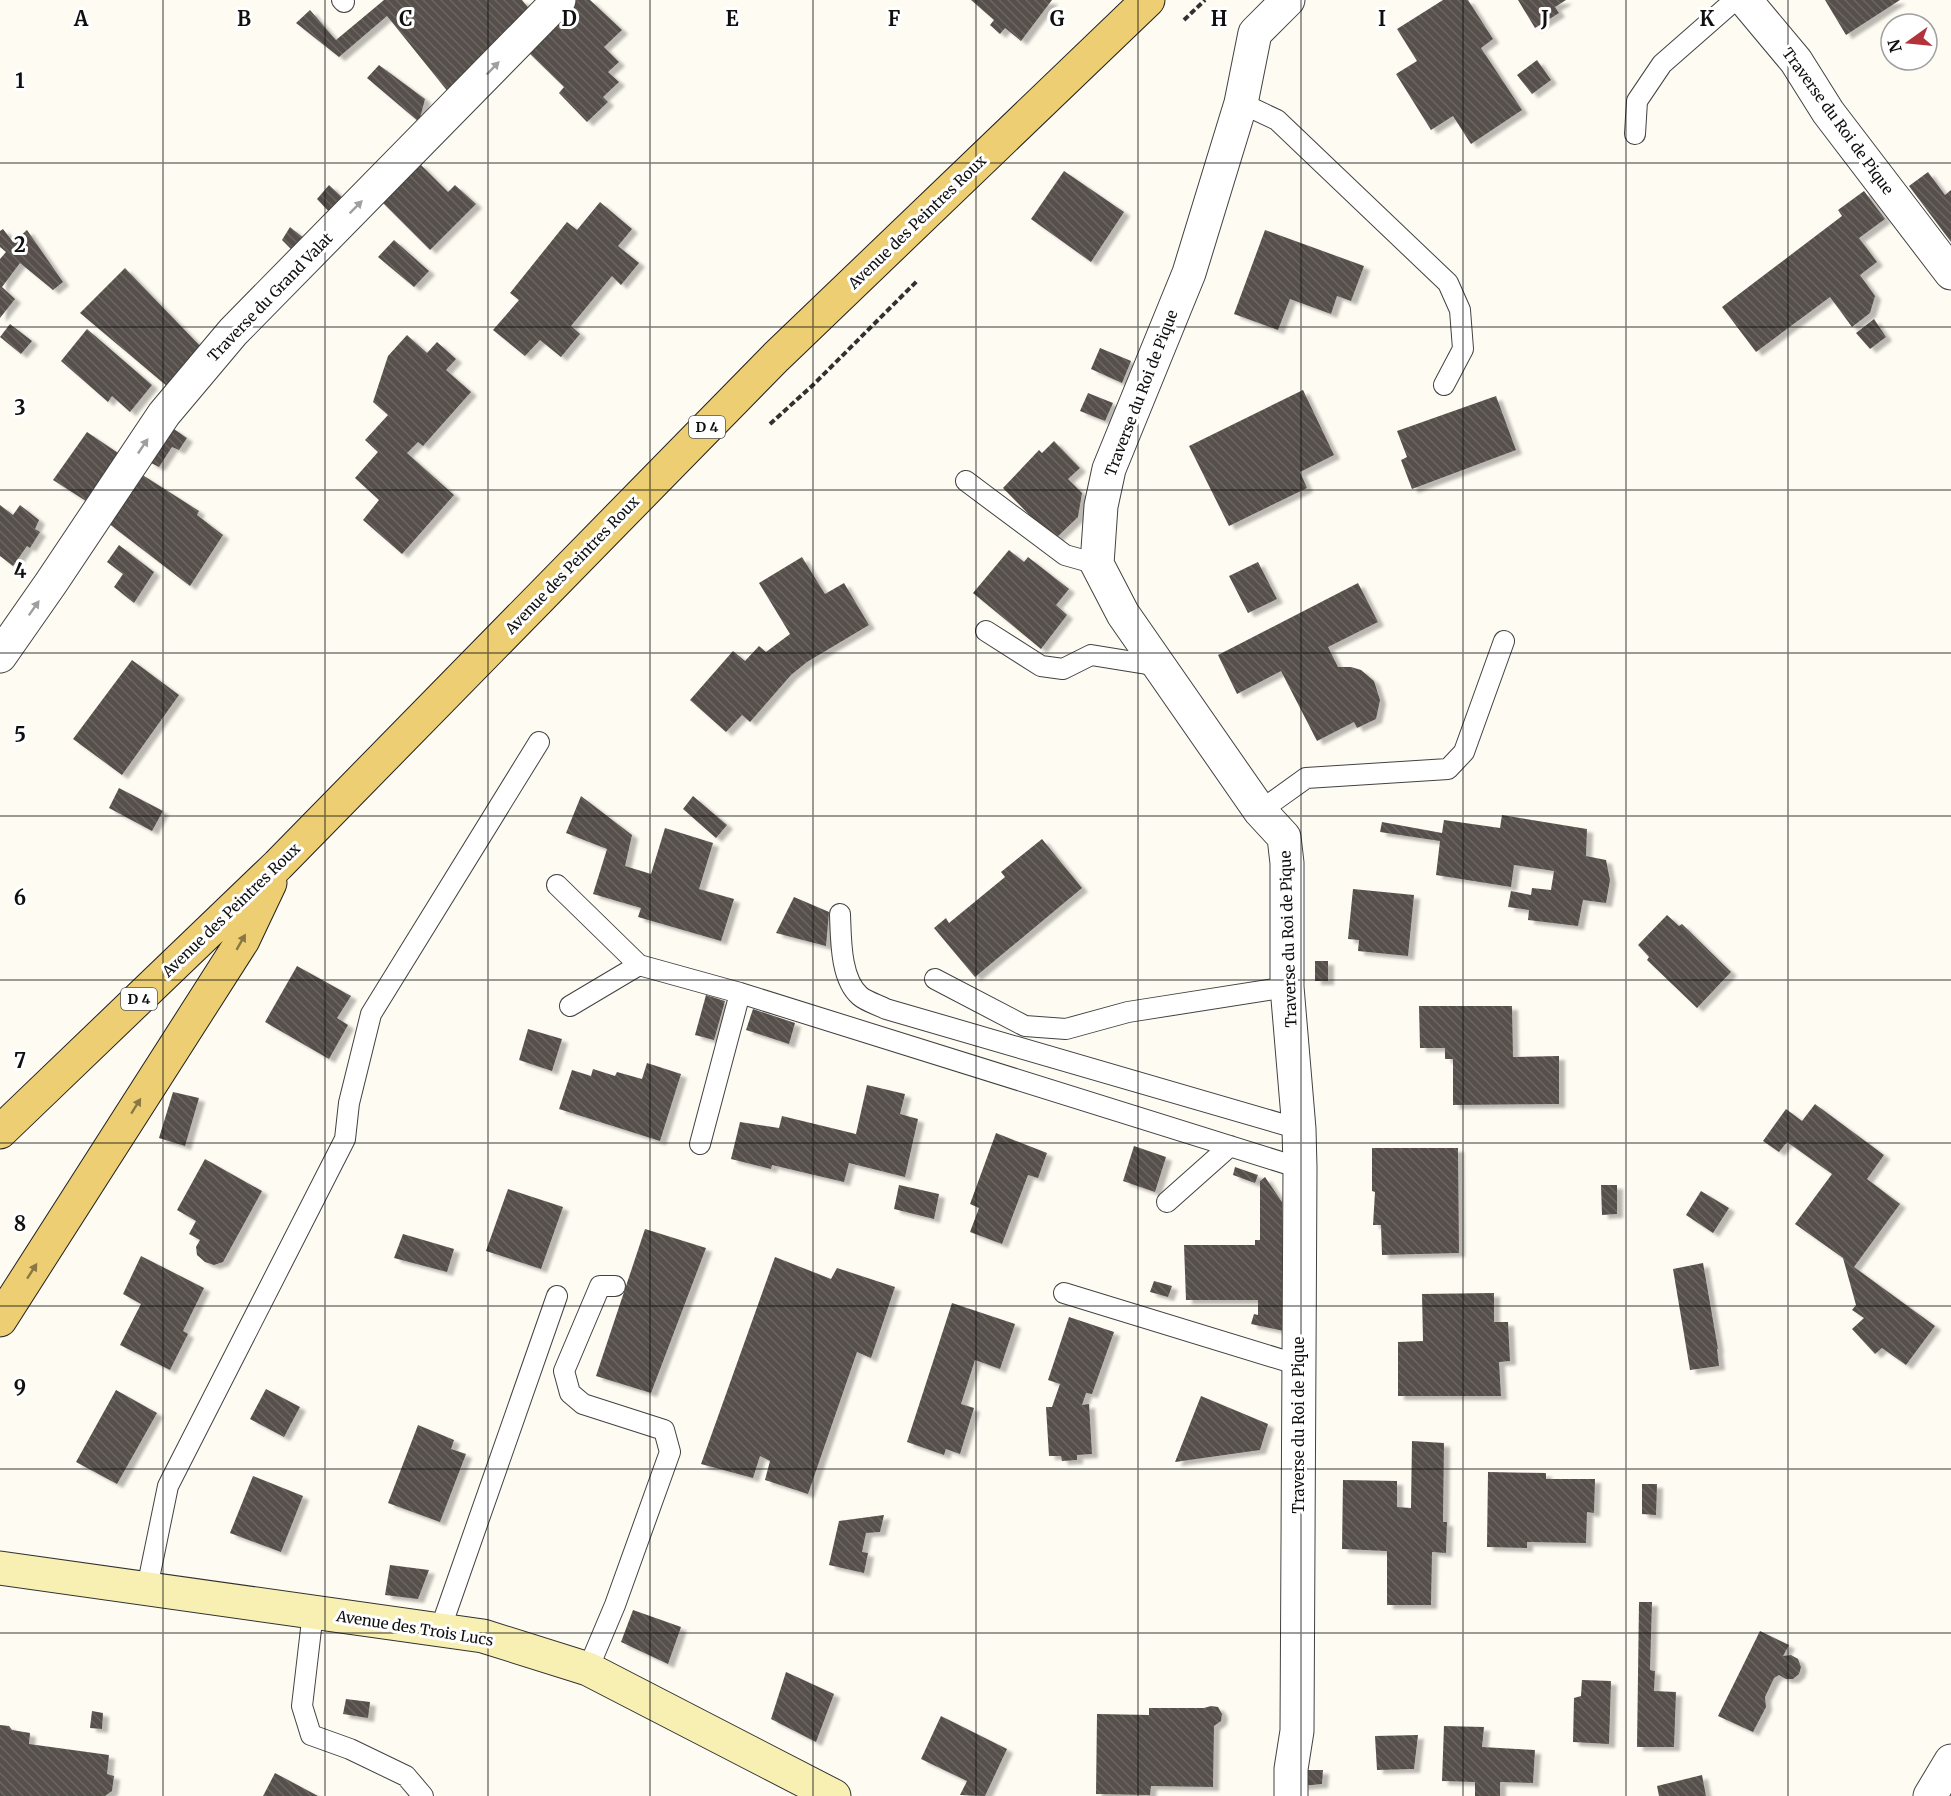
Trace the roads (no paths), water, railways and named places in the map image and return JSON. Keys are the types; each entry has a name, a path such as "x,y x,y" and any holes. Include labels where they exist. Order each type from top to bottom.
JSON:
{"main road":[{"name":"Avenue des Peintres Roux","path":"0,1132 278,865 776,357 1148,0"},
{"path":"0,1320 243,940 278,865"},
{"name":"Avenue des Trois Lucs","path":"0,1568 483,1636 588,1669 834,1796"}],"street":[{"name":"Traverse du Grand Valat","path":"0,656 164,414 233,332 559,0"},
{"name":"Traverse du Roi de Pique","path":"1288,0 1255,33 1241,103 1189,273 1110,469 1101,506 1097,564 1123,614 1260,811 1284,837 1287,863 1287,987 1300,1168 1297,1731 1291,1770 1291,1796"},
{"name":"Traverse du Roi de Pique","path":"1745,0 1796,61 1828,112 1951,273"},
{"path":"1930,1796 1951,1761"}],"lane":[{"path":"1635,134 1637,101 1662,64 1735,0"},
{"path":"1241,103 1277,120 1448,283 1460,310 1463,349 1444,385"},
{"path":"966,481 1065,555 1097,564"},
{"path":"986,631 1041,666 1063,669 1091,655 1159,666"},
{"path":"1260,811 1306,778 1448,769 1464,752 1504,641"},
{"path":"147,1588 168,1486 345,1138 349,1103 371,1014 539,741"},
{"path":"557,885 639,965 740,993 1300,1168"},
{"path":"840,914 842,954 847,976 860,996 878,1004 1299,1129"},
{"path":"570,1006 639,965"},
{"path":"935,979 1025,1026 1066,1029 1128,1012 1287,987"},
{"path":"700,1144 740,993"},
{"path":"1167,1202 1230,1146"},
{"path":"588,1669 615,1605 670,1452 663,1430 583,1404 570,1393 564,1371 595,1297 600,1286 615,1286"},
{"path":"1064,1293 1299,1365"},
{"path":"440,1630 557,1296"},
{"path":"313,1612 302,1706 311,1735 350,1749 406,1776 423,1796"}]}
